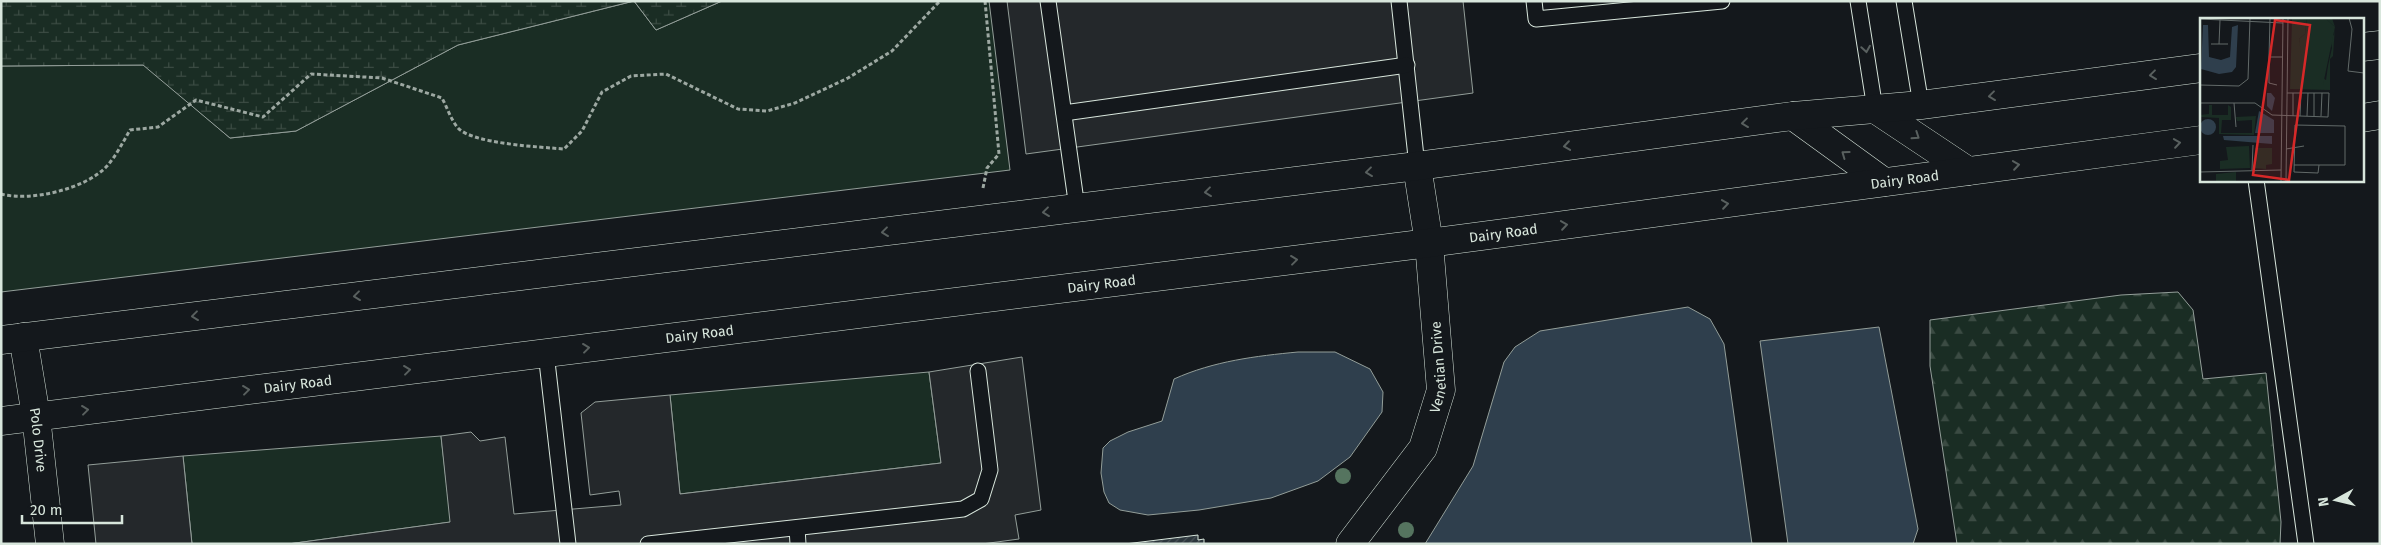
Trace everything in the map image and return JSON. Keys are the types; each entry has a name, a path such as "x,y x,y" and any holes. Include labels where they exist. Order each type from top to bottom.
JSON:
{"street":[{"path":"2364,47 2380,45"},
{"path":"12,338 1417,166 1793,116 1921,105 2200,68"},
{"path":"1875,109 1968,171"},
{"path":"1793,116 1884,182"},
{"path":"2364,118 2380,116"},
{"name":"Dairy Road","path":"1,421 1429,243 2200,140"},
{"name":"Venetian Drive","path":"1350,544 1423,448 1441,390 1429,243 1417,166"},
{"name":"Polo Drive","path":"12,338 36,416 50,544"}],"lane":[{"path":"1048,1 1078,208"},
{"path":"1399,1 1417,166"},
{"path":"1534,1 1536,20 1722,1"},
{"path":"1858,1 1875,109"},
{"path":"1904,1 1921,105"},
{"path":"1064,112 1407,65"},
{"path":"2256,181 2306,544"},
{"path":"546,353 568,544"},
{"path":"648,544 964,509 981,499 990,470 978,371"},
{"path":"797,528 798,544"}],"path":[{"path":"1,194 47,195 86,182 107,167 130,130 158,126 196,100 263,117 311,74 382,78 442,98 459,129 486,140 564,149 582,131 602,92 631,76 666,74 738,109 767,111 795,103 813,95 848,78 892,51 940,1"},
{"path":"983,188 987,168 999,154 985,1"}],"green space":[{"path":"1,1 634,1 458,45 296,131 230,138 143,65 1,66"},
{"path":"634,1 656,30 722,1 989,1 1010,170 1,292 1,66 144,65 230,138 296,131 458,45"},
{"path":"634,1 722,1 656,30"},
{"path":"2178,292 2193,310 2203,379 2266,373 2281,522 2280,544 1957,544 1930,366 1930,320 2121,295"},
{"path":"929,372 941,463 680,494 670,395"},
{"path":"441,436 451,522 288,544 192,544 183,456"}],"shaded area":[{"path":"1007,1 1463,1 1473,93 1026,154"},
{"path":"1022,357 1041,510 1015,515 1019,539 982,544 288,544 450,522 441,436 471,432 480,441 505,437 514,514 621,505 619,491 590,495 581,413 595,402 670,395 680,494 941,463 929,372"},
{"path":"183,456 192,544 96,544 88,465"}],"water":[{"path":"1688,307 1710,319 1724,344 1752,544 1425,544 1473,466 1504,362 1515,347 1540,331"},
{"path":"1879,327 1918,529 1913,544 1788,544 1760,341"},
{"path":"1298,352 1335,352 1370,369 1383,392 1382,412 1350,457 1318,481 1271,498 1199,510 1148,515 1120,510 1109,503 1104,492 1101,473 1103,448 1110,441 1128,432 1162,421 1174,379 1220,364"}],"building":[{"path":"1198,535 1198,540 1204,539 1204,544 1125,544"}]}
